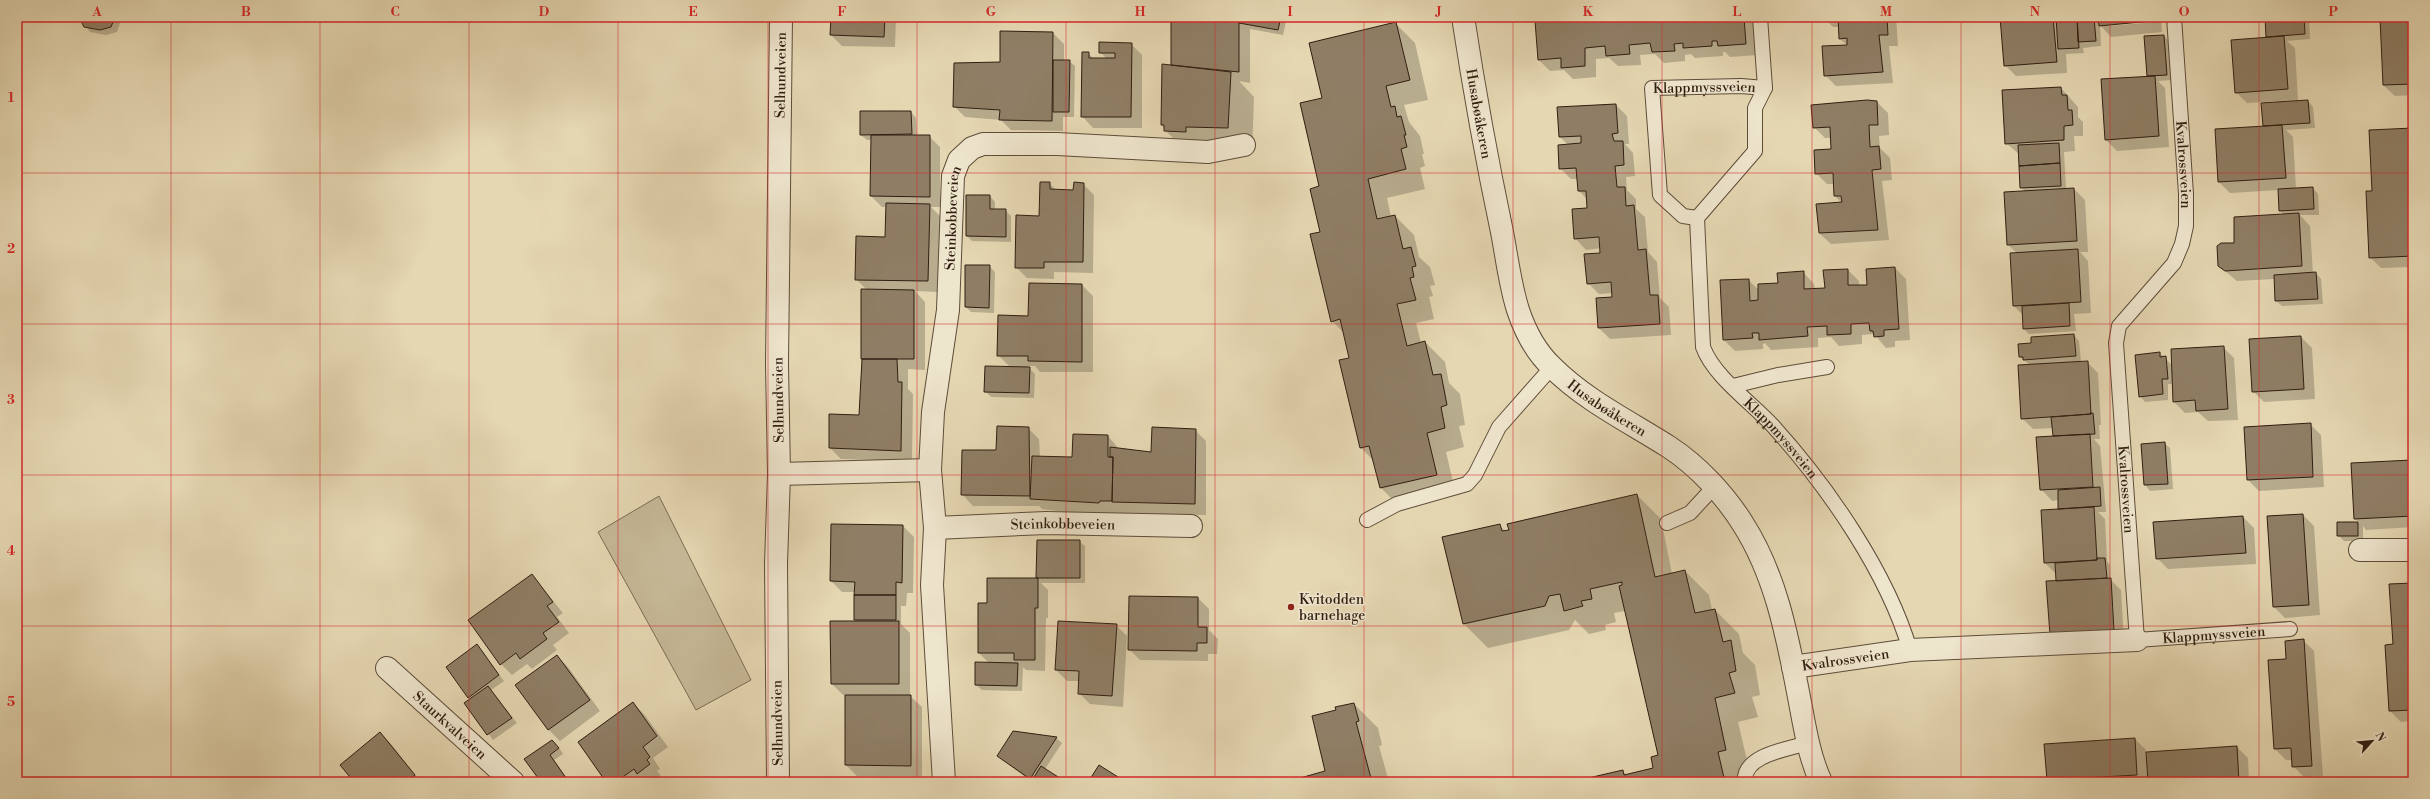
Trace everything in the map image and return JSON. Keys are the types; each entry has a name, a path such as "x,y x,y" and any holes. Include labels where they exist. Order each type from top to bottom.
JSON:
{"street":[{"name":"Selhundveien","path":"778,782 776,586 779,474 777,364 781,17"},
{"name":"Husabøåkeren","path":"1463,17 1496,206 1518,310 1532,343 1552,367 1629,424 1670,448 1714,487 1730,504 1744,526 1767,570 1782,616 1815,776"},
{"name":"Steinkobbeveien","path":"944,782 932,585 935,528 930,470 933,412 948,310 953,176 959,160 972,148 1000,143 1109,146 1208,152 1244,145"},
{"path":"779,474 930,470"},
{"name":"Steinkobbeveien","path":"935,528 1046,523 1191,526"},
{"path":"2360,550 2413,550"},
{"name":"Kvalrossveien","path":"1793,667 1910,650 2137,640"},
{"name":"Staurkvalveien","path":"387,668 513,782"}],"lane":[{"name":"Klappmyssveien","path":"1760,17 1765,88 1756,108 1755,151 1697,218 1703,347 1710,361 1773,426 1814,473 1851,528 1901,620 1910,650"},
{"name":"Kvalrossveien","path":"2137,640 2116,343 2119,326 2174,263 2182,244 2186,226 2186,194 2174,17"},
{"name":"Klappmyssveien","path":"1697,218 1683,216 1660,195 1652,88 1741,86 1765,88"},
{"path":"1367,520 1397,504 1467,484 1475,475 1499,427 1552,367"},
{"path":"1733,386 1778,375 1827,367"},
{"path":"1667,523 1690,513 1714,487"},
{"name":"Klappmyssveien","path":"2137,640 2290,629"},
{"path":"1745,782 1747,769 1752,764 1808,743"}],"shaded area":[{"path":"659,496 751,680 696,710 598,532"}],"building":[{"path":"79,17 115,17 111,27 100,30 84,27"},
{"path":"831,17 885,17 884,37 830,35"},
{"path":"1171,17 1239,17 1239,72 1171,65"},
{"path":"1240,17 1281,17 1278,30 1239,23"},
{"path":"1558,17 1744,17 1746,44 1718,46 1717,41 1712,41 1712,46 1683,48 1683,43 1674,44 1675,51 1652,52 1650,43 1629,45 1630,54 1606,56 1605,46 1585,48 1585,66 1561,68 1561,58 1538,60 1535,21 1558,20"},
{"path":"1838,17 1887,17 1888,35 1879,35 1883,72 1824,76 1822,46 1847,45 1847,38 1839,39"},
{"path":"2000,17 2053,17 2057,62 2004,66"},
{"path":"2056,17 2077,17 2079,48 2058,49"},
{"path":"2077,17 2094,17 2096,41 2078,42"},
{"path":"2098,17 2151,17 2151,21 2099,26"},
{"path":"2265,17 2304,17 2305,34 2266,37"},
{"path":"2413,17 2413,84 2383,85 2380,18"},
{"path":"1396,22 1410,80 1386,86 1391,107 1395,106 1397,117 1401,116 1406,135 1404,135 1407,147 1401,149 1406,169 1368,179 1377,219 1395,215 1403,249 1411,247 1416,266 1412,267 1414,277 1410,278 1416,300 1397,304 1407,346 1425,341 1433,375 1441,374 1447,405 1441,407 1445,428 1427,433 1437,475 1380,488 1369,446 1360,448 1339,360 1349,358 1340,319 1331,322 1310,234 1320,232 1310,189 1319,186 1300,103 1322,98 1309,43"},
{"path":"1000,31 1053,32 1052,121 999,120 1000,110 953,107 954,63 1000,62"},
{"path":"2164,35 2167,75 2147,76 2144,36"},
{"path":"2284,36 2288,89 2235,93 2231,40"},
{"path":"1099,42 1132,43 1131,117 1081,117 1082,52 1089,52 1089,58 1115,58 1115,53 1099,53"},
{"path":"1053,60 1070,60 1069,112 1053,112"},
{"path":"1162,64 1231,72 1228,128 1186,127 1186,132 1164,131 1164,125 1161,125"},
{"path":"2155,76 2159,136 2105,140 2101,79"},
{"path":"2061,87 2062,95 2067,95 2068,110 2072,110 2073,125 2064,126 2064,140 2005,144 2002,90"},
{"path":"1867,100 1877,101 1878,125 1869,125 1870,147 1879,146 1881,169 1872,170 1878,230 1819,233 1816,204 1842,202 1841,196 1834,196 1833,173 1815,174 1814,150 1831,149 1830,127 1813,128 1811,105"},
{"path":"2308,100 2310,123 2263,126 2261,103"},
{"path":"1616,104 1618,133 1612,134 1614,141 1623,141 1624,165 1615,166 1617,187 1625,187 1626,206 1634,205 1638,250 1646,249 1650,295 1658,295 1660,324 1598,328 1596,298 1612,297 1611,282 1587,284 1584,254 1600,253 1599,237 1574,239 1572,209 1587,208 1586,191 1578,191 1576,168 1559,169 1558,145 1581,143 1581,136 1559,137 1557,107"},
{"path":"860,111 911,111 912,134 860,135"},
{"path":"2282,125 2286,178 2218,182 2215,129"},
{"path":"2413,128 2413,256 2369,258 2366,191 2372,191 2369,130"},
{"path":"871,135 930,135 930,197 870,196"},
{"path":"2059,143 2060,163 2019,166 2018,145"},
{"path":"2060,163 2061,186 2020,188 2019,166"},
{"path":"1040,182 1050,182 1050,189 1073,190 1074,182 1084,183 1083,262 1044,262 1044,268 1015,268 1016,215 1039,216"},
{"path":"2313,187 2314,209 2279,211 2278,189"},
{"path":"2074,188 2077,241 2007,245 2004,192"},
{"path":"966,195 990,195 990,209 1006,209 1006,237 966,236"},
{"path":"886,203 930,204 928,281 855,280 856,236 885,237"},
{"path":"2299,213 2302,266 2225,271 2218,266 2217,246 2221,243 2234,243 2234,217"},
{"path":"2078,249 2081,302 2013,306 2010,253"},
{"path":"965,265 990,265 989,308 965,307"},
{"path":"1895,267 1899,329 1884,330 1884,336 1874,337 1873,331 1870,331 1869,323 1851,324 1851,334 1827,335 1827,326 1807,327 1808,336 1759,340 1759,333 1752,333 1753,338 1723,340 1720,280 1749,279 1750,301 1758,300 1758,284 1778,283 1777,273 1804,271 1804,289 1825,288 1823,270 1848,269 1848,285 1867,285 1866,269"},
{"path":"2316,272 2318,299 2275,301 2274,275"},
{"path":"1029,283 1082,284 1082,362 1028,361 1028,356 997,356 998,315 1028,316"},
{"path":"861,289 914,290 914,359 861,359"},
{"path":"2069,303 2070,326 2023,329 2022,306"},
{"path":"2074,334 2076,356 2023,360 2023,357 2019,357 2018,344 2031,343 2031,337"},
{"path":"2301,336 2304,389 2252,392 2249,339"},
{"path":"2224,346 2228,409 2196,411 2195,400 2173,402 2171,349"},
{"path":"2160,352 2160,357 2166,356 2168,379 2162,379 2163,394 2139,397 2135,355"},
{"path":"862,359 897,359 898,382 902,382 901,451 829,448 829,414 859,415"},
{"path":"2088,361 2091,414 2021,419 2018,365"},
{"path":"985,366 1030,367 1029,393 984,392"},
{"path":"2090,413 2093,413 2095,434 2053,436 2051,417 2091,414"},
{"path":"2311,423 2313,477 2247,480 2244,427"},
{"path":"997,426 1029,427 1030,496 961,495 962,450 996,450"},
{"path":"1152,427 1196,429 1195,504 1112,502 1113,457 1110,457 1110,447 1151,452"},
{"path":"1073,434 1108,435 1108,457 1113,457 1112,501 1100,501 1099,503 1030,499 1032,456 1072,457"},
{"path":"2090,434 2093,487 2040,490 2036,437"},
{"path":"2165,442 2168,484 2144,485 2141,444"},
{"path":"2412,454 2413,516 2354,519 2351,463 2412,460"},
{"path":"2100,487 2101,506 2058,509 2058,490"},
{"path":"1637,494 1655,577 1685,570 1695,613 1715,609 1723,642 1731,640 1736,671 1729,673 1735,693 1715,698 1726,750 1718,752 1725,782 1571,782 1623,770 1624,775 1653,768 1651,757 1658,755 1619,586 1622,585 1622,582 1590,589 1592,599 1581,601 1583,606 1564,611 1560,594 1549,596 1545,606 1463,624 1442,537 1500,524 1502,531 1509,530 1507,524"},
{"path":"2094,507 2097,560 2044,563 2041,510"},
{"path":"2303,514 2309,605 2273,607 2267,516"},
{"path":"2243,516 2246,553 2156,559 2153,522"},
{"path":"2337,522 2358,522 2358,536 2337,536"},
{"path":"831,524 903,525 902,583 896,582 896,595 854,595 855,582 830,581"},
{"path":"1037,540 1080,540 1080,578 1036,578"},
{"path":"2097,558 2105,558 2107,578 2056,581 2055,563 2097,560"},
{"path":"532,574 553,602 547,606 559,622 543,633 547,639 520,659 516,653 500,665 468,620"},
{"path":"987,578 1038,578 1038,608 1035,608 1035,660 1014,660 1014,653 978,653 978,603 987,603"},
{"path":"2111,578 2114,631 2050,635 2046,581"},
{"path":"2413,583 2413,710 2389,711 2385,645 2393,644 2389,584"},
{"path":"854,595 896,595 896,620 854,620"},
{"path":"1129,596 1198,597 1198,627 1207,627 1207,643 1197,643 1197,651 1128,650"},
{"path":"830,621 899,621 899,684 831,684"},
{"path":"1058,621 1117,624 1112,696 1078,694 1079,671 1055,670"},
{"path":"2304,639 2312,766 2292,767 2291,748 2274,749 2268,660 2286,659 2285,641"},
{"path":"477,644 499,675 468,698 446,667"},
{"path":"557,655 590,700 548,730 515,685"},
{"path":"975,662 1018,663 1017,686 975,685"},
{"path":"488,686 512,718 487,735 464,703"},
{"path":"845,695 911,695 911,766 845,765"},
{"path":"633,702 657,736 643,747 650,757 647,760 650,764 637,774 634,769 616,782 606,782 578,742"},
{"path":"1354,703 1359,721 1356,722 1372,782 1286,782 1325,771 1312,716 1336,710 1335,707"},
{"path":"1013,731 1057,737 1030,779 997,756"},
{"path":"380,732 415,775 406,782 354,782 340,765"},
{"path":"2135,738 2137,775 2047,780 2044,744"},
{"path":"552,740 559,748 550,755 566,778 560,782 541,782 524,759"},
{"path":"2237,746 2239,782 2148,782 2146,752"},
{"path":"1099,765 1126,782 1088,782"},
{"path":"1041,766 1066,782 1031,782"}],"place":[{"name":"Kvitodden barnehage","path":"1291,607"}]}
